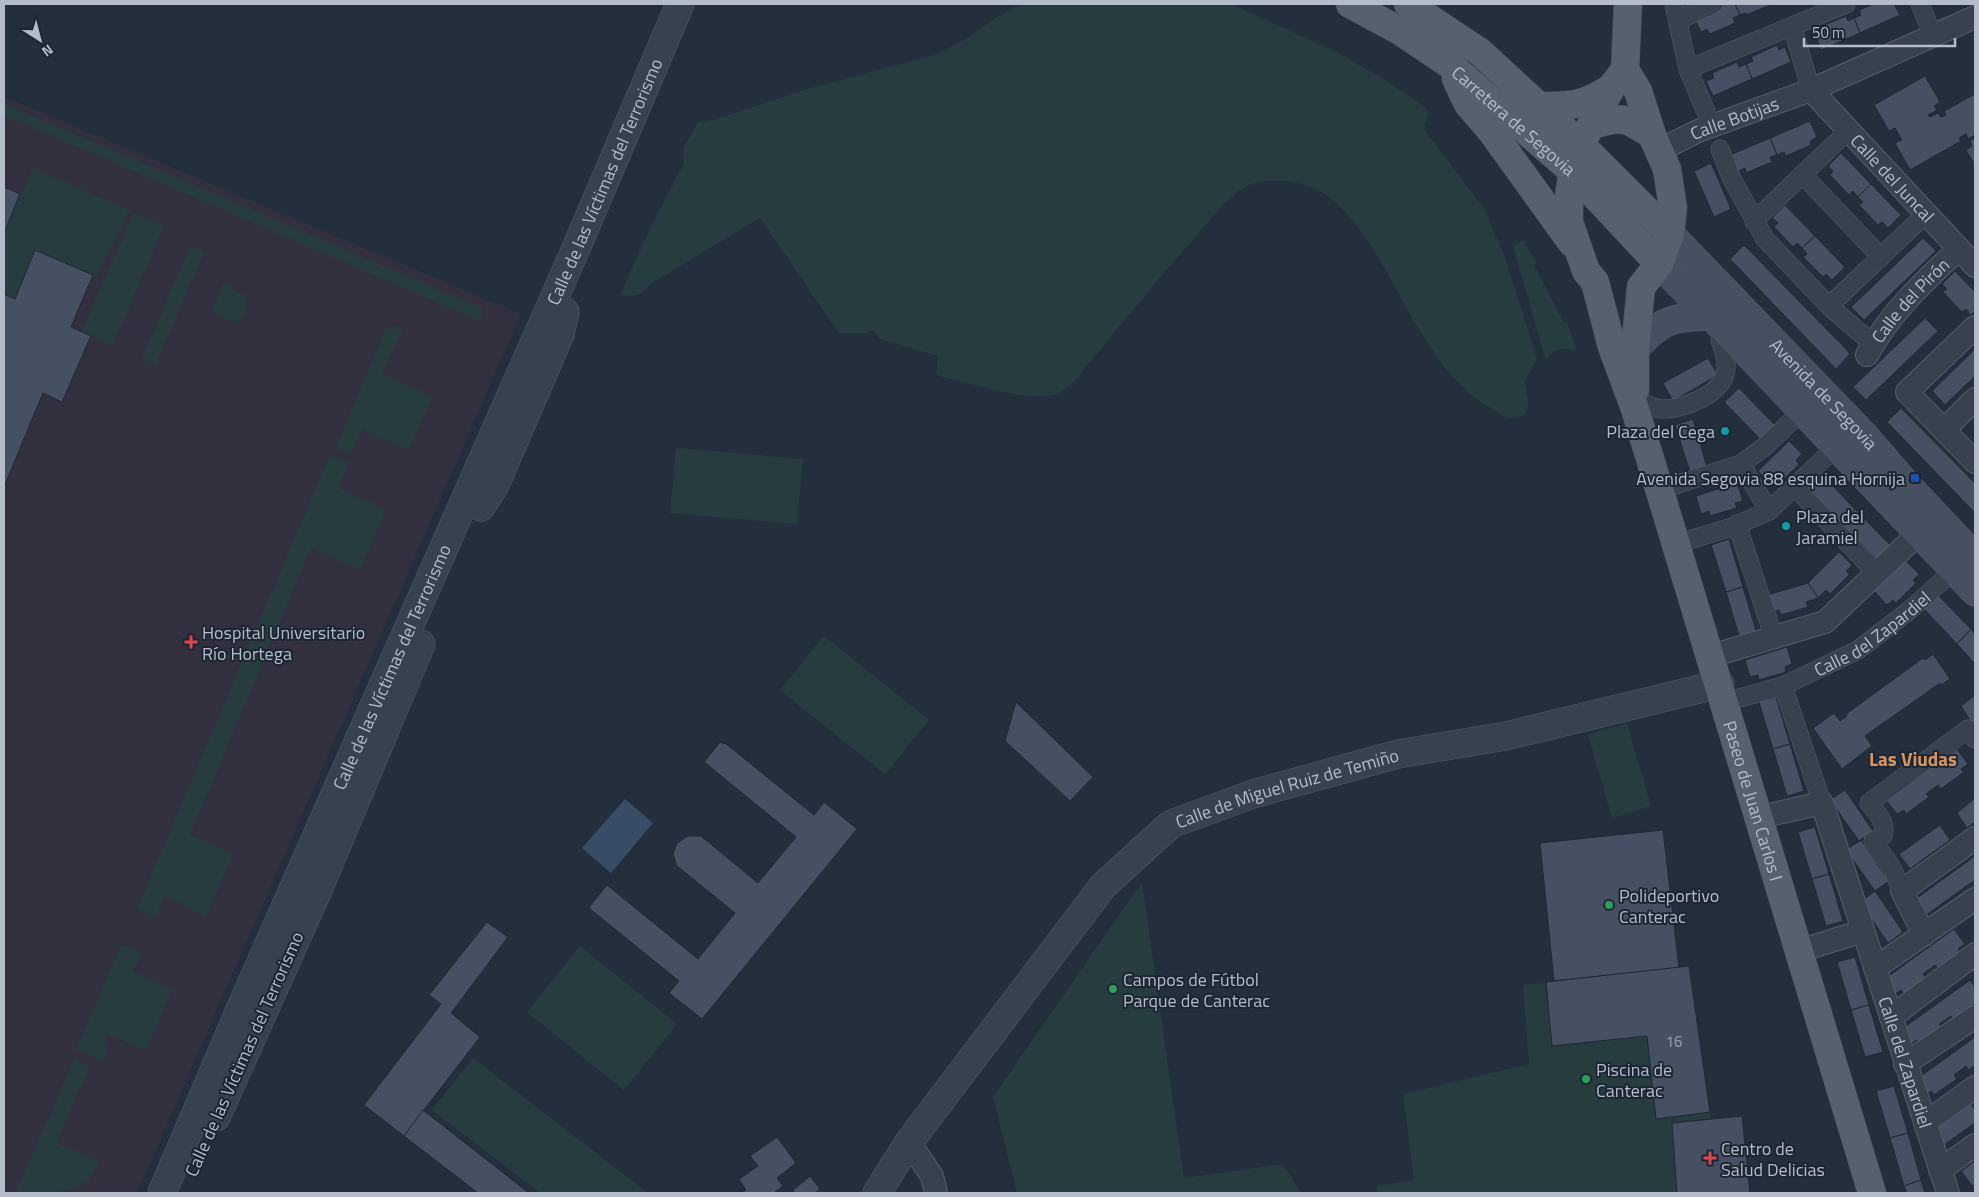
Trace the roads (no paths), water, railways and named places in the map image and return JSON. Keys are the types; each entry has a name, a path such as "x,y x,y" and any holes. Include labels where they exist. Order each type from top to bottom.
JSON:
{"main road":[{"name":"Carretera de Segovia","path":"1350,4 1400,31 1449,64 1571,170 1659,264"},
{"name":"Carretera de Segovia","path":"1408,4 1480,52 1539,106 1586,135 1670,234"},
{"name":"Paseo de Juan Carlos I","path":"1628,4 1618,79 1586,135 1571,170 1569,222 1577,250 1586,271 1594,282 1612,347 1642,407"},
{"path":"1449,64 1468,104 1492,132 1577,250"},
{"path":"1539,106 1571,106 1592,100 1618,79 1638,91 1656,142 1668,169 1673,208 1670,234 1659,264 1641,287 1625,292 1614,292 1594,282"},
{"path":"1586,135 1615,118 1631,121 1656,142"},
{"name":"Avenida de Segovia","path":"1670,234 1864,435 1908,486 1970,578"},
{"name":"Avenida de Segovia","path":"1659,264 1720,324 1919,533 1970,578"},
{"name":"Paseo de Juan Carlos I","path":"1641,287 1634,349 1642,407 1659,490 1760,817 1872,1193"},
{"path":"1634,349 1652,330 1669,320 1720,324"}],"street":[{"name":"Calle de las Víctimas del Terrorismo","path":"162,1193 527,359 680,4"},
{"name":"Calle de las Víctimas del Terrorismo","path":"527,359 545,349 565,312 699,4"},
{"path":"1706,112 1688,70 1676,12 1714,4"},
{"path":"1688,70 1846,4"},
{"path":"1920,4 1933,36"},
{"name":"Calle Botijas","path":"1656,142 1698,131 1811,90 1975,17"},
{"path":"1792,26 1811,90"},
{"name":"Calle del Juncal","path":"1811,90 1975,266"},
{"path":"1754,222 1848,130"},
{"path":"1720,149 1754,222 1765,239 1870,350"},
{"path":"1803,174 1881,257"},
{"path":"1829,306 1927,213"},
{"name":"Calle del Pirón","path":"1870,350 1892,316 1959,248"},
{"name":"Calle de las Víctimas del Terrorismo","path":"480,506 495,486 560,334 565,312"},
{"path":"1642,407 1656,410 1679,408 1692,403 1715,389 1722,381 1727,360 1720,340 1720,324"},
{"path":"1975,327 1907,392 1975,462"},
{"name":"Calle de las Víctimas del Terrorismo","path":"182,1193 343,831 480,506 488,477 531,381 531,369 527,359"},
{"path":"1944,430 1975,399"},
{"path":"1659,490 1741,464 1764,447 1802,412"},
{"path":"1676,544 1738,524 1769,511 1796,488 1836,447"},
{"path":"1741,464 1769,511"},
{"path":"1796,488 1876,573"},
{"path":"1738,524 1774,638"},
{"path":"1711,656 1825,622 1919,533"},
{"name":"Calle del Zapardiel","path":"1722,693 1783,686 1858,650 1911,609 1970,578"},
{"name":"Calle del Zapardiel","path":"1783,686 1948,1193"},
{"name":"Calle de Miguel Ruiz de Temiño","path":"877,1193 909,1142 1103,886 1171,824 1253,794 1398,754 1506,736 1722,693"},
{"path":"1924,934 1892,868 1873,841 1883,836 1885,829 1881,818 1869,803 1968,729 1975,740"},
{"path":"1760,817 1822,803"},
{"name":"Calle de las Víctimas del Terrorismo","path":"256,976 271,966 320,857 330,840 343,831"},
{"path":"1902,891 1975,838"},
{"path":"1875,968 1924,934 1972,907"},
{"path":"1799,951 1863,931"},
{"path":"1890,1017 1975,954"},
{"path":"1905,1064 1975,1017"},
{"name":"Calle de las Víctimas del Terrorismo","path":"172,1193 221,1078 223,1051"},
{"path":"1924,1122 1975,1087"},
{"path":"909,1142 932,1176 936,1193"},
{"path":"1940,1170 1975,1145"}],"water":[{"path":"625,799 653,823 611,873 582,848"}],"place":[{"name":"Plaza del Cega","path":"1725,431"},
{"name":"Avenida Segovia 88 esquina Hornija","path":"1915,478"},
{"name":"Plaza del Jaramiel","path":"1786,526"},
{"name":"Hospital Universitario Río Hortega","path":"191,642"},
{"name":"Polideportivo Canterac","path":"1609,905"},
{"name":"Campos de Fútbol Parque de Canterac","path":"1113,989"},
{"name":"Piscina de Canterac","path":"1586,1079"},
{"name":"Centro de Salud Delicias","path":"1710,1158"}],"district":[{"name":"Las Viudas","path":"1913,758"}]}
